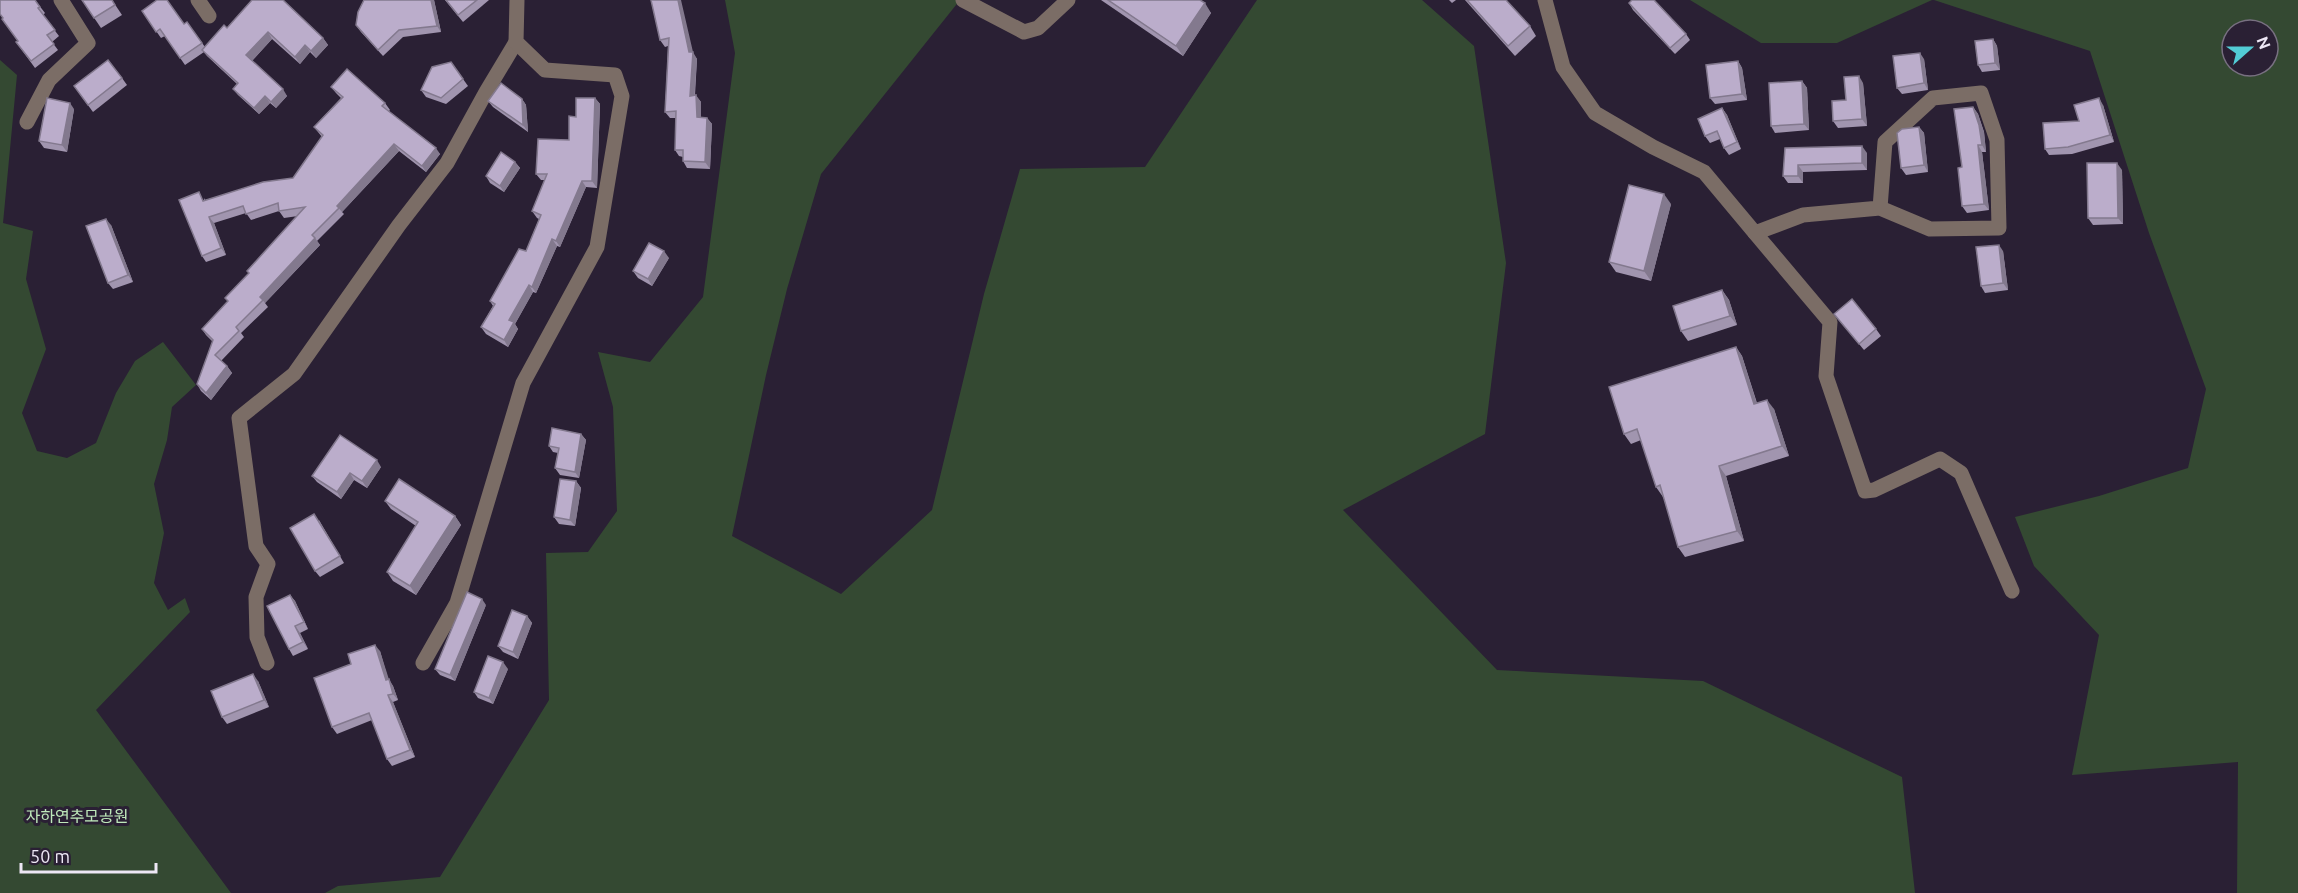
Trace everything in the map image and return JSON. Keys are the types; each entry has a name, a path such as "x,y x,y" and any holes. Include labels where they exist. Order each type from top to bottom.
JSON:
{"street":[{"path":"27,122 49,80 88,43 61,0"},
{"path":"198,0 209,16"},
{"path":"267,663 257,637 256,597 268,564 256,546 239,418 294,375 399,225 447,163 516,42 517,0"},
{"path":"963,0 1024,32 1038,28 1068,0"},
{"path":"1545,0 1563,67 1595,113 1653,147 1704,172 1830,322 1826,376 1865,491 1874,490 1940,459 1961,473 2012,591"},
{"path":"423,663 457,603 523,383 597,248 622,96 615,75 544,70 516,42"},
{"path":"1755,233 1803,215 1880,208 1930,229 1999,228 1997,140 1981,93 1933,98 1885,142 1880,208"}],"green space":[{"path":"725,0 960,0 821,174 787,289 766,375 732,536 841,594 932,510 984,294 1020,169 1145,167 1257,0 1422,0 1474,46 1506,263 1485,434 1343,510 1497,670 1703,681 1902,777 1915,893 325,893 338,886 440,877 549,700 546,553 588,552 617,511 613,407 598,352 650,362 703,297 735,53"},
{"path":"1690,0 1932,0 1837,43 1761,43"},
{"path":"1934,0 2298,0 2298,893 2237,893 2238,762 2072,775 2099,635 2034,566 2015,517 2099,496 2188,468 2206,389 2149,233 2090,51"},
{"name":"자하연추모공원","path":"0,60 17,75 3,223 33,231 26,279 46,349 22,413 37,451 67,458 96,443 116,393 135,361 163,342 196,385 172,407 167,440 154,484 164,533 154,583 168,610 185,598 190,612 96,710 231,893 0,893"}],"building":[{"path":"0,0 35,0 40,7 38,8 55,30 47,35 54,44 31,61 2,19"},
{"path":"82,0 112,0 115,5 94,18"},
{"path":"157,0 167,0 184,24 187,22 202,43 180,58 160,29 156,32 142,11"},
{"path":"252,0 283,0 323,38 311,51 305,45 295,57 268,32 246,55 283,89 271,102 265,96 254,108 233,89 238,83 202,50 224,25 227,28"},
{"path":"364,0 431,0 437,26 399,30 378,50 356,25 358,12"},
{"path":"446,0 477,0 458,15"},
{"path":"651,0 678,0 689,52 693,52 690,96 696,95 697,117 707,118 705,162 683,161 683,150 675,150 676,111 665,112 669,38 660,40"},
{"path":"1108,0 1200,0 1205,3 1176,46"},
{"path":"1467,0 1506,0 1530,26 1508,46"},
{"path":"1632,0 1654,0 1686,34 1670,48 1629,3"},
{"path":"1993,39 1995,63 1978,65 1975,41"},
{"path":"1920,53 1924,83 1897,88 1893,56"},
{"path":"108,60 122,78 88,105 74,86"},
{"path":"1738,61 1742,94 1710,98 1706,65"},
{"path":"451,62 463,79 441,98 421,90 432,67"},
{"path":"347,69 385,103 382,106 436,148 422,166 394,144 337,206 339,208 312,235 315,238 260,297 263,300 236,327 239,331 215,355 227,366 206,393 197,384 213,340 202,329 228,301 225,298 249,273 247,271 305,207 279,211 278,203 246,214 243,206 209,217 221,248 202,256 179,200 199,192 203,201 263,182 293,178 323,135 314,127 343,97 331,87"},
{"path":"1859,76 1862,119 1833,121 1832,101 1846,100 1844,77"},
{"path":"1802,81 1804,124 1771,126 1769,83"},
{"path":"501,83 522,99 523,125 488,101"},
{"path":"47,98 70,103 62,145 39,141"},
{"path":"576,98 595,98 592,181 582,181 556,241 552,239 532,287 529,285 509,320 514,322 504,340 481,327 495,304 490,301 519,249 526,251 541,215 532,211 547,174 536,174 538,139 569,140 569,116 576,117"},
{"path":"2099,98 2110,135 2068,147 2045,149 2043,123 2079,121 2074,105"},
{"path":"1973,107 1982,145 1978,145 1984,204 1962,206 1958,168 1962,167 1954,109"},
{"path":"1722,108 1737,142 1724,148 1717,131 1705,136 1698,119"},
{"path":"1919,127 1924,165 1901,168 1897,133 1902,129"},
{"path":"1862,146 1862,163 1798,165 1798,176 1783,176 1785,148"},
{"path":"501,152 515,162 500,186 486,176"},
{"path":"2087,163 2117,163 2118,218 2088,218"},
{"path":"1629,185 1664,194 1644,271 1609,262"},
{"path":"106,219 128,275 108,283 86,226"},
{"path":"649,243 664,251 648,279 633,271"},
{"path":"1999,245 2003,283 1981,286 1976,247"},
{"path":"1722,290 1730,316 1681,331 1673,306"},
{"path":"1852,299 1876,329 1859,344 1834,314"},
{"path":"1736,347 1754,404 1767,400 1782,446 1719,466 1737,531 1678,547 1660,485 1656,487 1637,429 1624,434 1609,387"},
{"path":"552,428 581,434 575,472 555,468 559,448 549,446"},
{"path":"340,435 377,460 362,481 350,473 337,492 312,476"},
{"path":"399,479 455,516 410,586 387,572 418,522 385,501"},
{"path":"560,479 576,481 570,520 554,517"},
{"path":"314,514 340,556 315,571 290,528"},
{"path":"467,592 482,599 450,675 435,669"},
{"path":"290,595 304,622 295,626 303,642 289,649 267,606"},
{"path":"512,610 527,616 513,652 498,646"},
{"path":"375,645 393,694 388,695 410,750 387,759 369,713 332,727 314,678 351,664 348,654"},
{"path":"488,656 503,662 489,698 474,692"},
{"path":"253,674 264,700 222,717 211,691"}]}
